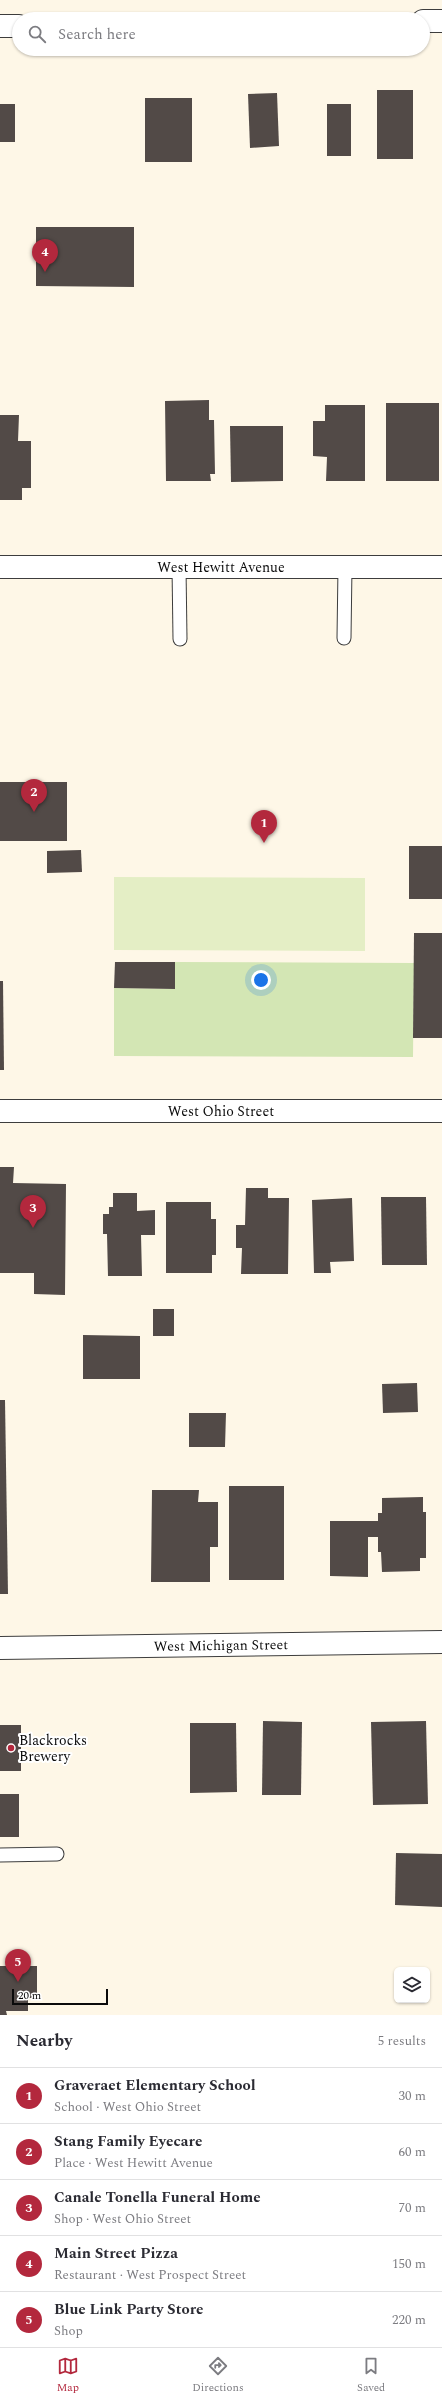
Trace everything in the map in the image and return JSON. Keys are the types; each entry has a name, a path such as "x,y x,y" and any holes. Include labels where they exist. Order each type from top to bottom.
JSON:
{"street":[{"path":"430,21 442,21"},
{"path":"0,26 12,26"},
{"name":"West Hewitt Avenue","path":"0,568 442,567"},
{"name":"West Ohio Street","path":"0,1111 442,1110"},
{"name":"West Michigan Street","path":"0,1648 442,1642"}],"lane":[{"path":"180,568 180,639"},
{"path":"344,638 345,568"},
{"path":"0,1855 57,1854"}],"green space":[{"path":"114,877 365,878 365,951 114,950"},
{"path":"175,962 414,963 413,1057 114,1056 114,988 175,989"}],"building":[{"path":"377,90 413,90 413,159 377,159"},
{"path":"277,93 279,146 250,148 248,94"},
{"path":"145,98 192,98 192,162 145,162"},
{"path":"0,104 15,104 15,142 0,142"},
{"path":"327,104 351,104 351,156 327,156"},
{"path":"36,227 134,227 134,287 36,286"},
{"path":"209,400 209,420 214,420 215,474 210,474 211,481 166,481 165,401"},
{"path":"386,403 439,403 439,481 386,481"},
{"path":"325,405 365,405 365,481 326,481 327,457 313,456 313,421 325,421"},
{"path":"0,415 19,415 18,441 31,441 31,488 22,488 22,500 0,500"},
{"path":"230,426 283,426 283,481 231,482"},
{"path":"0,782 67,782 67,841 0,841"},
{"path":"409,846 442,846 442,899 409,899"},
{"path":"81,850 82,872 47,873 47,851"},
{"path":"414,933 442,933 442,1038 413,1038"},
{"path":"115,962 175,962 175,989 114,988"},
{"path":"0,981 3,981 4,1070 0,1070"},
{"path":"0,1167 14,1167 13,1183 66,1184 65,1295 34,1294 34,1273 0,1273"},
{"path":"246,1188 268,1188 268,1198 289,1198 288,1274 241,1274 242,1248 236,1248 236,1225 245,1225"},
{"path":"113,1193 137,1193 137,1211 155,1210 155,1235 141,1235 142,1276 108,1276 107,1234 103,1234 103,1214 109,1214 109,1207 113,1207"},
{"path":"381,1197 426,1197 427,1265 382,1265"},
{"path":"352,1198 354,1261 330,1262 331,1273 314,1273 312,1200"},
{"path":"166,1202 211,1202 211,1219 216,1219 216,1255 212,1255 212,1273 166,1273"},
{"path":"153,1309 174,1309 174,1336 153,1336"},
{"path":"83,1335 140,1336 140,1379 83,1379"},
{"path":"417,1383 418,1412 383,1413 382,1384"},
{"path":"0,1400 5,1400 8,1594 0,1594"},
{"path":"189,1413 226,1413 225,1447 189,1447"},
{"path":"229,1486 284,1486 284,1580 229,1580"},
{"path":"152,1490 199,1490 198,1502 218,1502 218,1547 210,1547 210,1582 151,1582"},
{"path":"423,1497 423,1512 426,1512 426,1558 420,1558 420,1571 382,1572 381,1552 378,1552 378,1537 368,1537 368,1577 330,1576 330,1521 378,1521 378,1513 382,1513 382,1498"},
{"path":"263,1721 302,1722 301,1795 262,1795"},
{"path":"426,1721 428,1804 373,1805 371,1722"},
{"path":"190,1723 236,1723 237,1792 190,1793"},
{"name":"Blackrocks Brewery","path":"0,1725 21,1725 21,1771 0,1771"},
{"name":"Blackrocks Brewery","path":"0,1794 19,1794 19,1837 0,1837"},
{"path":"396,1853 442,1854 442,1907 395,1905"},
{"path":"0,1966 37,1966 37,1998 28,1998 28,2011 6,2011 7,2015 0,2015"}],"place":[{"name":"Main Street Pizza","path":"45,272"},
{"name":"Stang Family Eyecare","path":"34,812"},
{"name":"Graveraet Elementary School","path":"264,843"},
{"name":"Canale Tonella Funeral Home","path":"33,1228"},
{"name":"Blackrocks Brewery","path":"11,1748"},
{"name":"Blue Link Party Store","path":"18,1982"}]}
